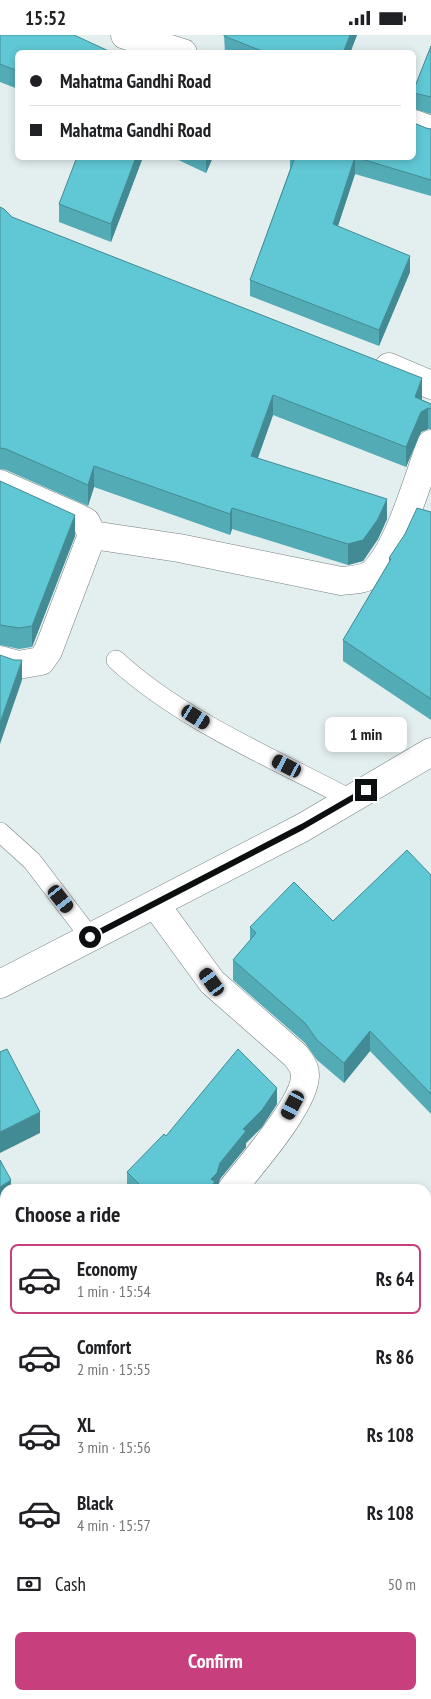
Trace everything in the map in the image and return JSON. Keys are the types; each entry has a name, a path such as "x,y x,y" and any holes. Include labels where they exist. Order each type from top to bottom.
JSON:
{"street":[{"path":"125,35 173,50"},
{"path":"416,125 431,130"},
{"path":"368,358 431,385"},
{"path":"92,535 180,548 341,581 361,579 374,573 395,540 431,444"},
{"path":"0,484 74,516 86,523 92,535 48,651 41,661 18,665 0,660"},
{"path":"0,984 302,827 430,756"},
{"path":"155,904 212,982 295,1055 302,1065 305,1076 302,1089 285,1121 236,1184"}],"lane":[{"path":"116,660 136,678 211,727 350,799"},
{"path":"0,832 32,861 90,937"}],"building":[{"path":"0,35 74,35 106,50 15,50 15,70 0,64"},
{"path":"350,35 344,50 259,50 224,36"},
{"path":"431,46 431,97 416,93 416,84"},
{"path":"416,124 431,129 431,180 365,160 416,160"},
{"path":"76,160 135,160 111,224 59,204"},
{"path":"294,160 354,160 333,224 410,256 379,330 250,280"},
{"path":"0,207 12,217 422,378 415,397 431,404 431,409 428,408 421,412 406,447 273,395 251,456 387,499 378,519 363,540 348,544 232,508 230,514 94,466 88,485 0,448"},
{"path":"0,481 75,515 32,626 19,628 0,625"},
{"path":"417,508 431,512 431,699 343,640 391,559 389,558 405,534"},
{"path":"0,655 14,660 22,660 0,723"},
{"path":"407,850 431,875 431,1094 370,1031 344,1063 317,1040 305,1023 233,960 256,933 250,927 294,882 333,921"},
{"path":"7,1049 40,1112 0,1132 0,1052"},
{"path":"238,1049 277,1088 262,1110 243,1129 246,1131 220,1163 217,1173 211,1179 215,1182 213,1184 139,1184 127,1172 164,1134 166,1136"},
{"path":"0,1160 11,1180 5,1184 0,1184"}],"route":[{"path":"90,937 302,827 366,790"}]}
